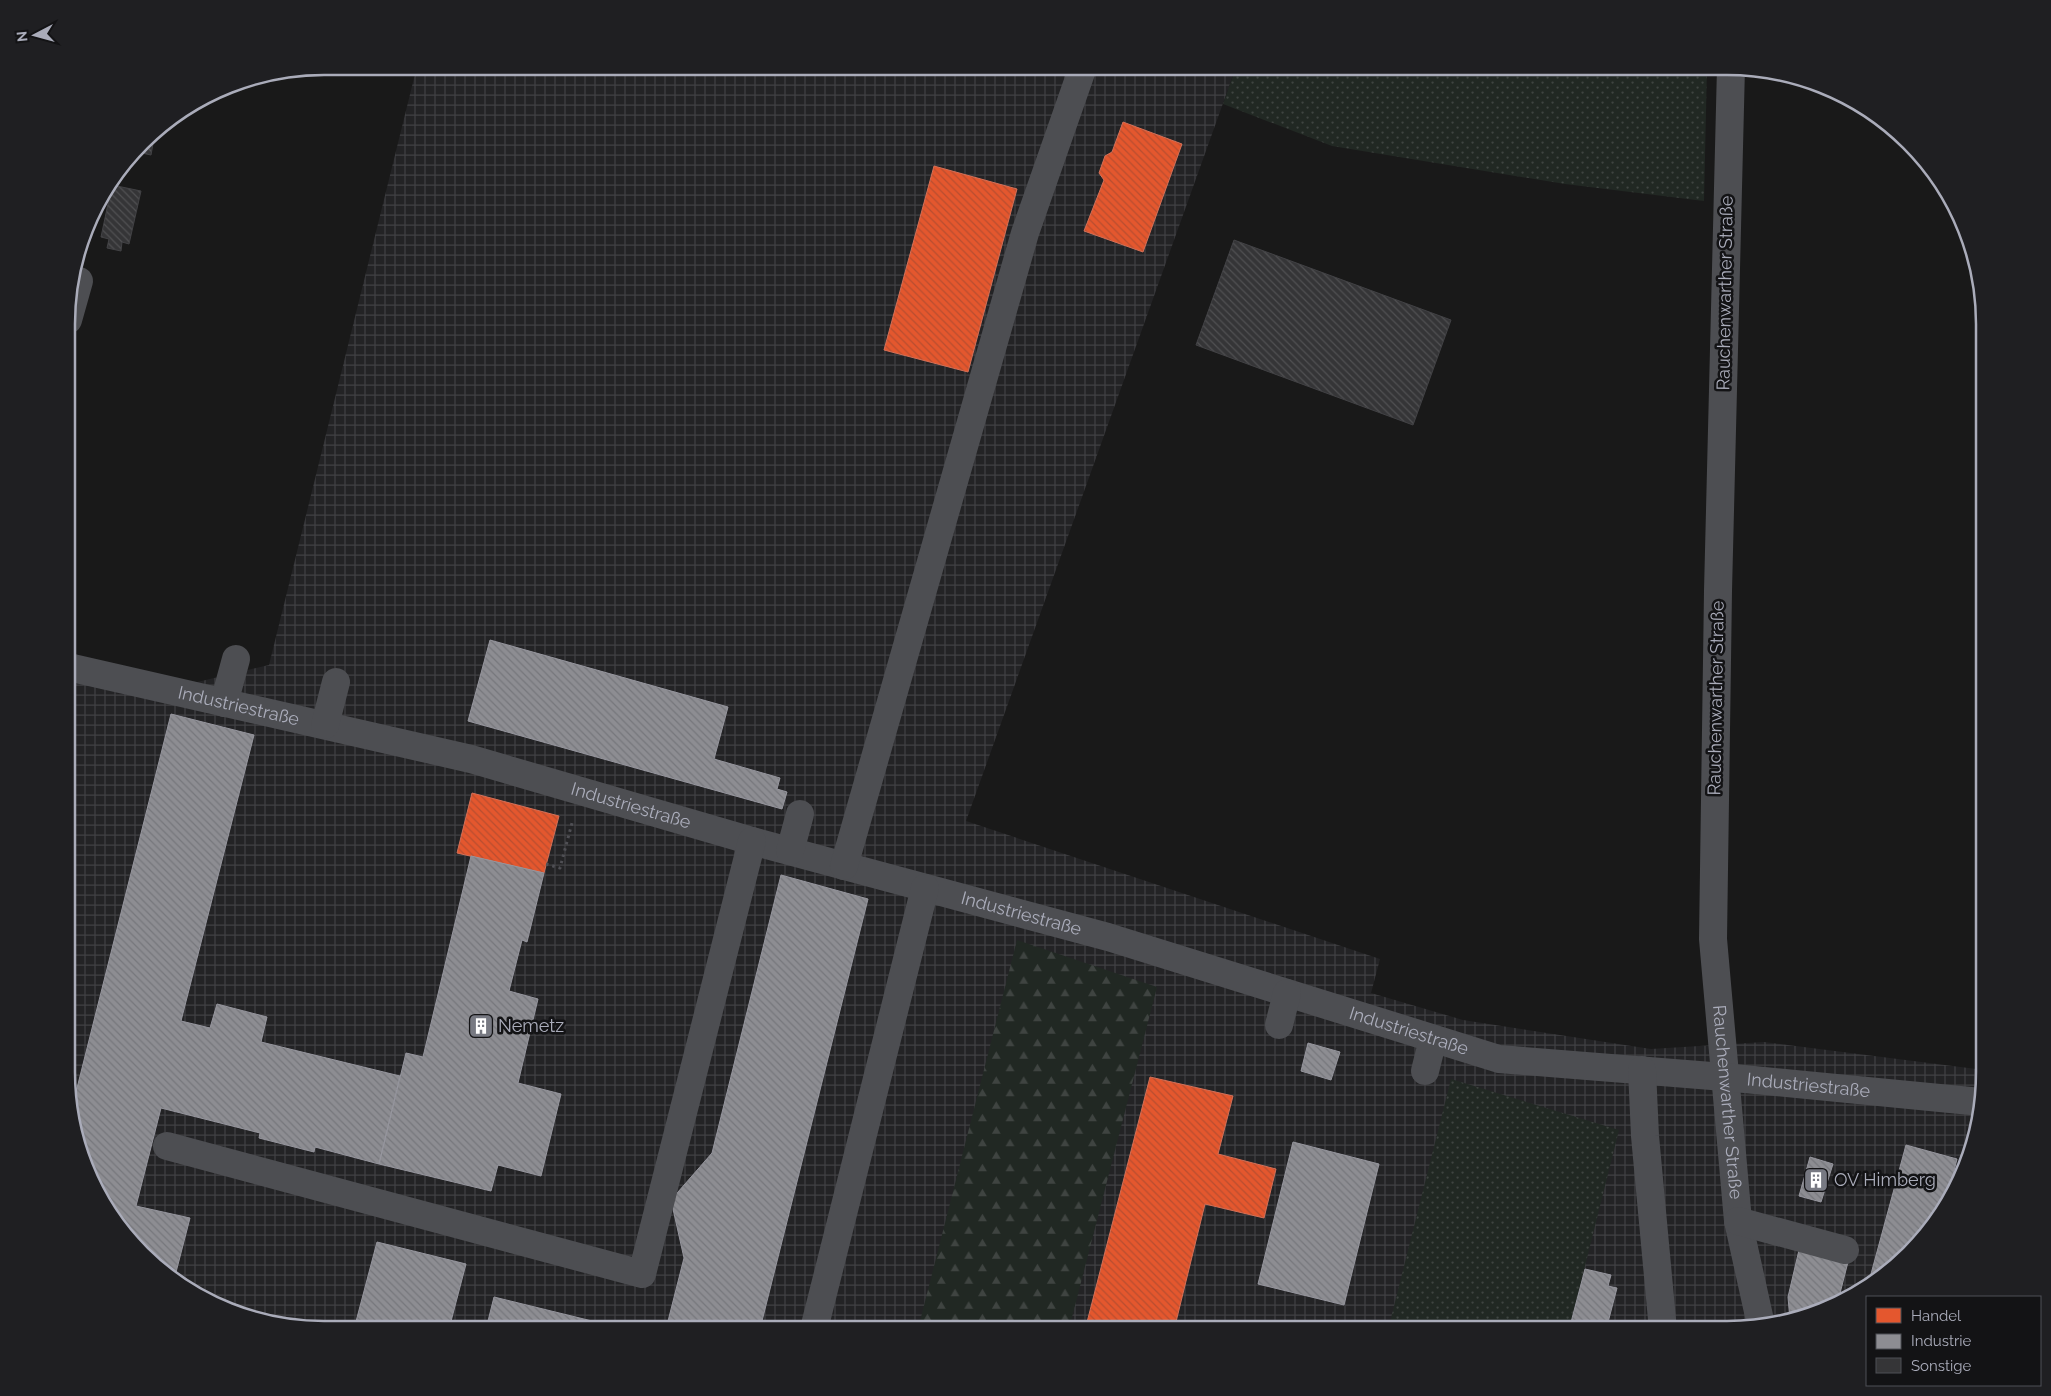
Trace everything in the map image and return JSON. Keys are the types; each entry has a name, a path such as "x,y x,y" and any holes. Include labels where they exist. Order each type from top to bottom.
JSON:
{"street":[{"path":"844,866 1025,233 1080,75"},
{"name":"Rauchenwarther Straße","path":"1731,75 1718,601 1713,939 1738,1221 1760,1319"},
{"path":"224,703 236,659"},
{"name":"Industriestraße","path":"75,669 470,759 752,841 1108,937 1499,1059 1724,1077 1974,1101"},
{"path":"325,726 336,682"},
{"path":"790,851 800,814"},
{"path":"168,1146 642,1274 752,841"},
{"path":"816,1321 925,888"},
{"path":"1279,1025 1287,993"},
{"path":"1425,1071 1433,1038"},
{"path":"1642,1070 1645,1136 1662,1321"},
{"path":"1738,1221 1845,1250"}],"path":[{"path":"546,864 560,868 581,791"}],"shaded area":[{"path":"415,75 1233,75 966,821 1380,959 1371,993 1463,1020 1651,1049 1764,1042 1976,1069 1974,1104 1968,1136 1950,1182 1925,1224 1879,1270 1851,1288 1822,1302 1791,1313 1759,1319 1727,1321 324,1321 292,1319 260,1313 229,1302 200,1288 172,1270 148,1248 126,1224 108,1196 94,1167 83,1136 77,1104 75,1072 75,656 189,684 269,665"}],"green space":[{"path":"1233,75 1707,75 1704,201 1565,184 1332,146 1223,104"},
{"path":"1017,940 1157,987 1071,1321 920,1321"},
{"path":"1451,1079 1619,1130 1571,1321 1390,1321"}],"building: Handel":[{"path":"1123,122 1182,144 1143,252 1084,231 1104,180 1099,173 1105,156 1112,152"},
{"path":"934,166 1017,189 968,372 884,350"},
{"path":"472,793 559,816 544,873 457,853"},
{"path":"1150,1077 1233,1096 1218,1154 1276,1169 1264,1218 1205,1204 1176,1321 1087,1321"}],"building: Industrie":[{"path":"490,640 728,707 714,759 780,778 777,789 787,792 782,809 468,721"},
{"path":"171,714 254,735 181,1021 210,1028 217,1004 267,1017 261,1042 400,1076 379,1164 315,1147 314,1152 259,1138 260,1133 161,1108 136,1206 190,1218 176,1273 148,1248 126,1224 108,1196 94,1167 83,1136 76,1091"},
{"name":"Nemetz","path":"471,856 544,873 527,942 522,940 509,991 538,999 518,1083 561,1094 541,1176 498,1165 491,1191 379,1164 406,1053 423,1057"},
{"path":"781,875 868,899 762,1321 668,1321 684,1258 671,1200 712,1153"},
{"path":"1308,1043 1340,1052 1331,1080 1301,1071"},
{"path":"1293,1142 1379,1164 1344,1305 1258,1284"},
{"path":"1906,1145 1957,1159 1950,1182 1925,1224 1903,1248 1871,1275"},
{"name":"OV Himberg","path":"1810,1157 1833,1164 1821,1202 1799,1196"},
{"path":"377,1242 466,1264 451,1321 356,1321"},
{"path":"1799,1250 1848,1262 1840,1294 1789,1313 1788,1297"},
{"path":"1585,1269 1611,1275 1608,1286 1617,1288 1608,1321 1571,1321"},
{"path":"494,1297 592,1321 488,1321"}],"building: Sonstige":[{"path":"153,143 151,155 143,153"},
{"path":"117,186 141,191 129,244 122,242 121,251 107,248 109,239 101,237 109,198"},
{"path":"1234,240 1451,320 1413,425 1196,345"}],"place":[{"name":"Nemetz","path":"481,1026"},
{"name":"OV Himberg","path":"1816,1180"}]}
